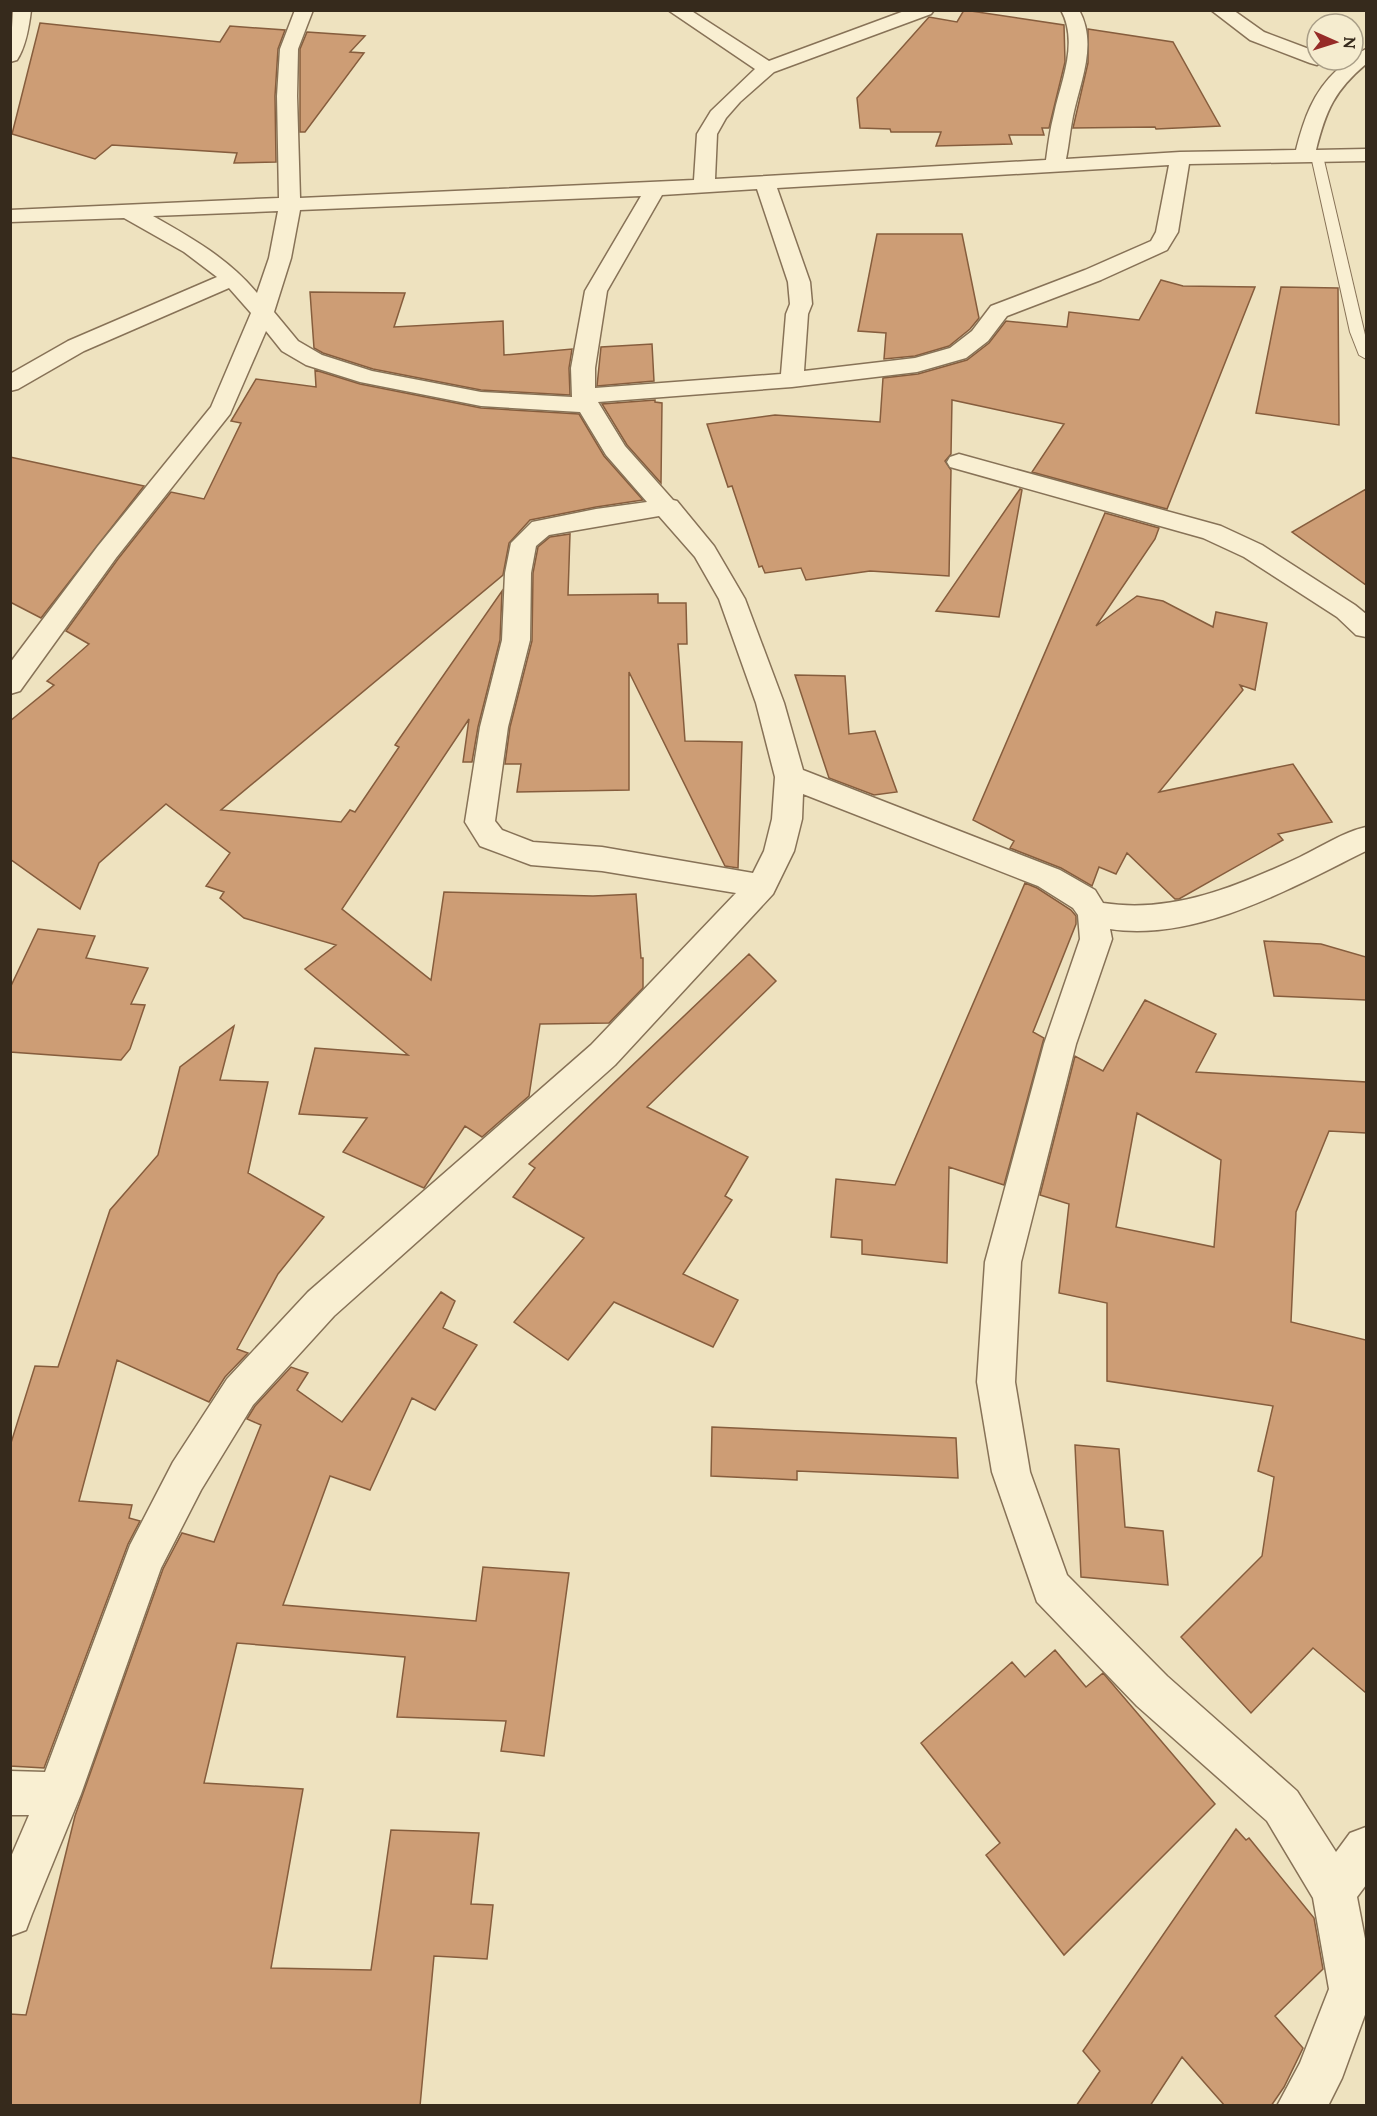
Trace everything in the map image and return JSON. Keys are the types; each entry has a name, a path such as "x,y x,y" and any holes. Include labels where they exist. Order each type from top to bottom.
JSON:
{"street":[{"path":"10,684 107,552 222,409 262,313 280,258 290,205 287,96 289,49 304,10"},
{"path":"677,10 767,68"},
{"path":"704,186 708,134 718,115 733,98 767,68 925,10"},
{"path":"1055,166 1063,116 1079,53 1075,19 1070,10"},
{"path":"1220,10 1257,36 1305,55"},
{"path":"10,56 17,24"},
{"path":"1311,156 1317,107 1330,87 1358,72"},
{"path":"10,216 655,189 1180,158 1366,155"},
{"path":"130,212 192,247 233,278 290,346 315,360 368,377 482,399 585,400 792,380 917,365 958,353 980,336 999,311 1103,271 1159,245 1167,232 1180,158"},
{"path":"765,183 799,282 801,304 797,315 792,380"},
{"path":"10,1914 58,1794 144,1559 187,1476 240,1392 321,1304 603,1055 762,886 779,850 787,819 790,777 770,703 732,599 705,552 668,507 615,450 585,400 583,368 596,291 655,189"},
{"path":"10,384 76,346 233,278"},
{"path":"959,462 1212,532 1253,551 1346,611 1366,628"},
{"path":"668,507 541,528 524,543 518,573 516,640 494,727 480,822 491,838 531,853 602,859 762,886"},
{"path":"790,777 946,840 1049,878 1084,899 1093,914 1096,939 1060,1044 1003,1262 996,1382 1011,1472 1051,1588 1152,1691 1282,1806 1334,1891 1352,1989 1318,2078 1301,2106"},
{"path":"1093,914 1134,919 1168,916 1207,906 1252,891 1366,838"},
{"path":"10,1792 58,1794"},
{"path":"1334,1891 1366,1849"}],"lane":[{"path":"1311,156 1357,332 1366,355"}],"building":[{"path":"964,10 1064,25 1065,62 1049,128 1042,128 1044,135 1009,135 1012,144 936,146 941,132 891,132 890,129 860,128 857,98 929,17 957,22"},
{"path":"40,23 220,42 230,26 285,30 278,49 275,96 276,162 234,163 237,153 112,145 95,159 12,134"},
{"path":"1088,29 1173,42 1220,126 1156,129 1155,127 1073,128 1088,63"},
{"path":"307,32 365,36 350,52 364,53 305,132 300,132 300,49"},
{"path":"877,234 962,234 979,318 970,329 949,346 915,356 884,359 886,333 858,331"},
{"path":"1161,280 1183,286 1255,287 1167,509 1032,472 1064,424 952,400 951,454 945,461 951,470 949,576 870,571 806,580 801,568 765,573 762,566 759,567 732,486 728,487 707,424 775,415 880,422 883,378 918,374 967,360 989,343 1006,321 1067,327 1069,312 1139,320"},
{"path":"1281,287 1338,288 1339,425 1256,413"},
{"path":"310,292 405,293 394,327 503,321 504,355 572,349 569,368 570,395 481,390 373,369 323,353 314,348"},
{"path":"652,344 654,381 597,386 601,347"},
{"path":"315,370 360,384 481,408 579,414 604,456 643,500 530,520 509,543 503,575 221,810 341,822 350,810 355,812 399,747 395,745 502,591 500,640 478,727 472,762 463,762 469,719 342,909 431,980 444,892 593,896 636,894 641,958 643,958 643,988 609,1023 540,1024 529,1096 482,1137 465,1126 424,1188 343,1152 367,1118 299,1114 315,1048 408,1055 305,969 336,945 244,918 220,898 224,892 206,886 230,853 166,804 99,863 80,909 10,859 10,721 54,685 47,681 89,644 66,631 118,559 171,492 204,499 241,423 231,421 256,379 316,387"},
{"path":"655,400 655,402 662,403 661,483 627,445 602,404"},
{"path":"10,457 144,486 41,618 10,602"},
{"path":"1020,489 1022,490 999,617 936,611"},
{"path":"1366,489 1366,585 1292,532"},
{"path":"1105,513 1159,528 1155,539 1096,626 1137,596 1163,601 1213,627 1216,612 1267,623 1255,690 1240,685 1243,690 1159,792 1293,764 1332,822 1278,834 1283,840 1179,899 1175,899 1127,853 1116,874 1099,867 1092,886 1061,868 1010,848 1014,841 973,820"},
{"path":"570,534 568,595 658,594 658,603 686,603 687,644 678,644 685,741 742,742 738,868 725,866 629,672 629,790 517,792 521,764 505,764 510,727 532,641 533,573 538,547 550,537"},
{"path":"795,675 845,676 849,734 875,731 897,792 874,795 829,778"},
{"path":"1025,883 1071,910 1076,916 1076,924 1033,1032 1044,1038 1004,1185 949,1167 947,1263 862,1254 862,1240 831,1237 836,1179 895,1185"},
{"path":"38,929 95,936 86,958 148,968 131,1004 145,1005 130,1049 121,1060 10,1052 10,988"},
{"path":"1264,941 1321,944 1366,957 1366,1000 1274,996"},
{"path":"749,954 776,981 647,1107 748,1157 725,1196 732,1200 683,1274 738,1300 713,1347 614,1302 568,1360 514,1322 584,1238 513,1197 535,1168 529,1164"},
{"path":"1145,1000 1216,1034 1196,1072 1366,1082 1366,1133 1329,1131 1296,1212 1291,1322 1366,1340 1366,1693 1313,1648 1251,1713 1181,1637 1262,1556 1274,1477 1258,1471 1273,1406 1107,1381 1107,1303 1059,1293 1069,1204 1040,1195 1075,1056 1103,1071","holes":["1137,1113 1221,1160 1214,1247 1116,1227"]},
{"path":"234,1026 220,1080 268,1082 248,1173 324,1217 278,1274 237,1349 248,1353 225,1377 209,1402 117,1360 79,1501 132,1505 129,1518 140,1521 128,1544 44,1768 10,1766 10,1446 35,1366 58,1367 110,1210 158,1155 180,1067"},
{"path":"441,1292 455,1301 443,1328 477,1345 435,1410 412,1398 370,1490 330,1476 283,1605 476,1621 483,1567 569,1573 544,1756 501,1751 506,1721 397,1717 405,1657 237,1643 204,1783 303,1789 271,1968 371,1970 391,1830 479,1833 471,1904 493,1905 487,1959 434,1956 420,2106 10,2106 10,2014 26,2015 75,1816 163,1569 182,1533 214,1542 261,1425 247,1419 255,1406 291,1367 308,1373 297,1390 342,1422"},
{"path":"712,1427 956,1438 958,1478 797,1471 797,1480 711,1476"},
{"path":"1075,1445 1119,1449 1125,1527 1163,1531 1168,1585 1081,1577"},
{"path":"1055,1650 1086,1687 1103,1673 1215,1804 1064,1955 986,1855 1000,1843 921,1743 1012,1662 1025,1677"},
{"path":"1236,1829 1246,1840 1249,1838 1314,1918 1323,1969 1275,2016 1303,2048 1284,2087 1271,2106 1225,2106 1182,2057 1150,2106 1076,2106 1100,2071 1083,2051"}]}
